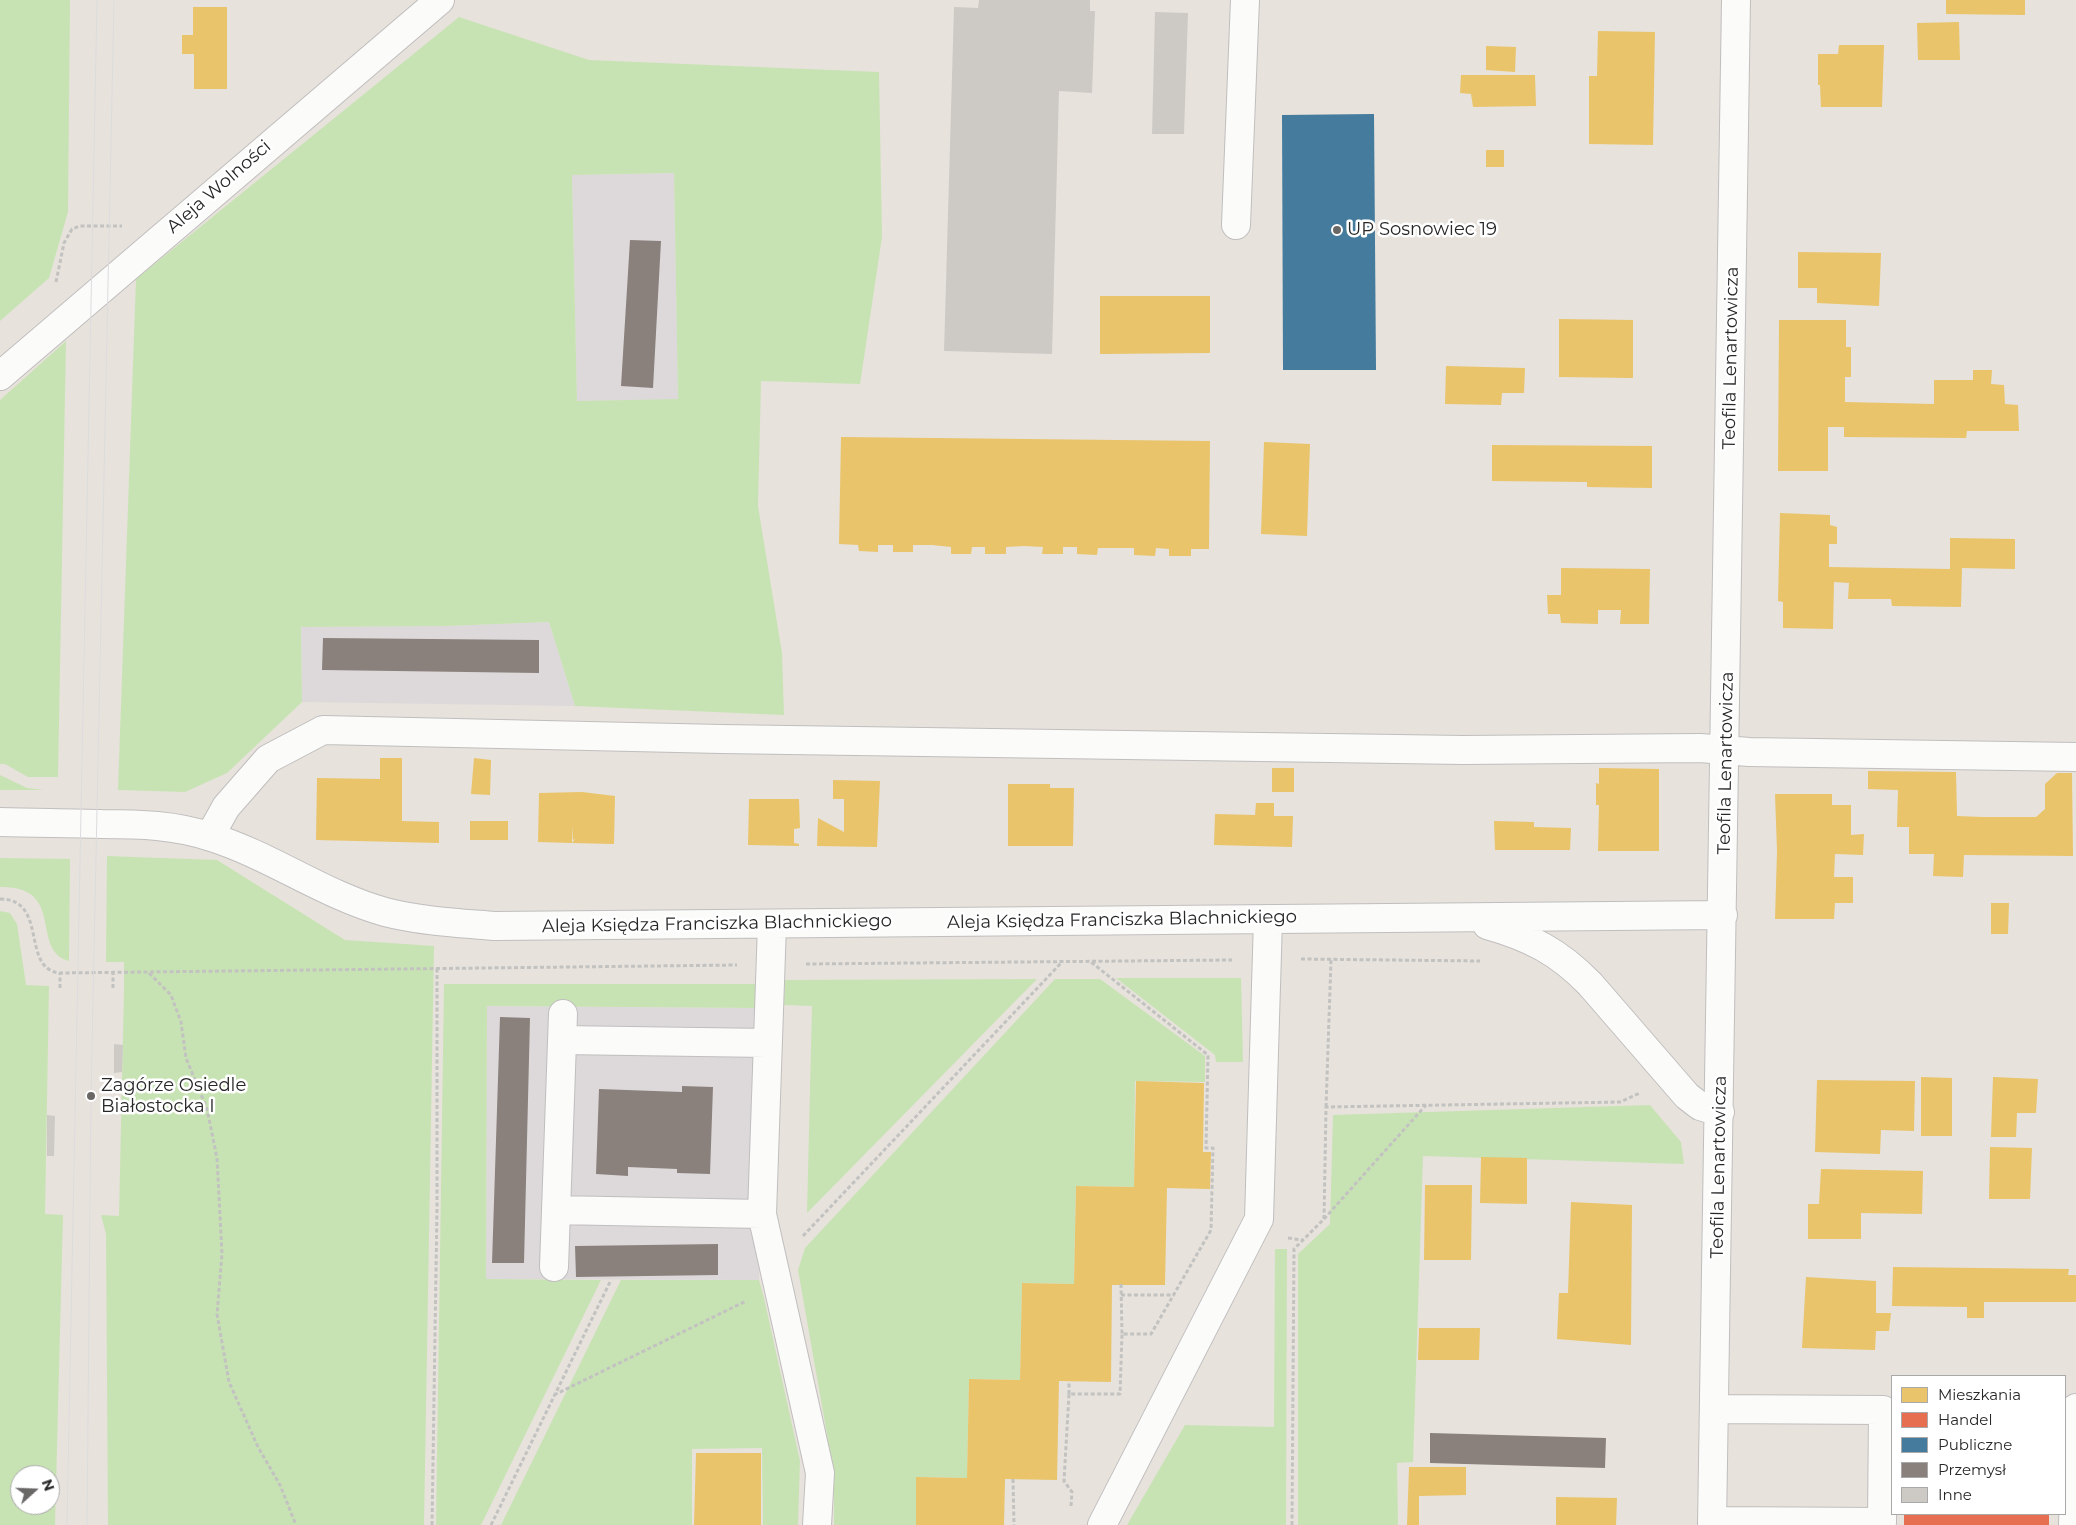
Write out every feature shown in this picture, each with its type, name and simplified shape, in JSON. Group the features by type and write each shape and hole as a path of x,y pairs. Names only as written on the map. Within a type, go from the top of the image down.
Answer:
{"street":[{"name":"Aleja Wolności","path":"0,376 440,0"},
{"path":"1236,224 1245,0"},
{"name":"Teofila Lenartowicza","path":"1712,1523 1726,749 1736,0"},
{"path":"210,836 226,807 268,758 323,730 721,739 1462,750 1726,749 1749,752 2076,757"},
{"name":"Aleja Księdza Franciszka Blachnickiego","path":"0,822 146,825 210,836 248,850 356,902 385,912 452,923 529,926 1723,915"},
{"name":"Aleja Księdza Franciszka Blachnickiego","path":"1453,917 1515,933 1558,955 1590,984 1687,1096 1700,1106 1720,1112"},
{"path":"1102,1525 1259,1219 1268,919"},
{"path":"772,924 762,1214 820,1473 817,1525"},
{"path":"554,1267 562,1027 767,1043"},
{"path":"556,1210 762,1214"},
{"path":"1712,1523 1882,1522 1888,1406 1714,1409"},
{"path":"2073,1525 2076,1408"}],"path":[{"path":"0,899 14,902 26,912 41,962 50,970 60,973 1232,960"},
{"path":"1298,959 1483,961"},
{"path":"1324,1219 1331,960"},
{"path":"771,1256 796,1245 1062,962"},
{"path":"1091,962 1208,1054 1205,1148 1213,1148 1211,1230 1151,1334 1122,1334"},
{"path":"432,1525 437,1208 437,968"},
{"path":"148,972 171,995 181,1022 186,1058 207,1109 214,1142 217,1158 222,1254 218,1314 229,1382 258,1447 280,1485 296,1525"},
{"path":"60,973 60,988"},
{"path":"113,973 113,988"},
{"path":"1326,1107 1620,1102 1646,1089"},
{"path":"1292,1525 1294,1249 1324,1219 1426,1105"},
{"path":"491,1525 610,1282"},
{"path":"1069,1394 1120,1394 1121,1284"},
{"path":"554,1395 778,1286"},
{"path":"1121,1295 1174,1294"},
{"path":"1069,1381 1064,1481 1072,1492 1071,1508"},
{"path":"1013,1479 1014,1525"}],"shaded area":[{"path":"674,173 678,400 577,401 572,175"},
{"path":"549,622 575,706 302,702 301,627 446,626"},
{"path":"487,1006 759,1008 759,1280 486,1279"}],"green space":[{"path":"0,0 70,0 68,212 49,278 0,321"},
{"path":"459,17 589,60 879,72 882,237 860,384 761,381 758,506 782,653 784,715 575,706 549,622 446,626 301,627 302,702 227,773 185,792 118,790 136,279","holes":["674,173 678,399 577,401 572,175"]},
{"path":"66,341 58,777 28,777 5,764 0,764 0,400"},
{"path":"0,775 27,788 44,790 0,790"},
{"path":"107,856 217,860 345,940 434,946 424,1525 108,1525 106,1234 101,1215 119,1216 124,962 106,962"},
{"path":"0,858 70,859 69,961 57,955 51,945 41,907 33,897 21,889 0,887"},
{"path":"0,911 10,913 17,924 26,985 49,986 45,1214 63,1215 57,1465 10,1465 10,1515 55,1515 55,1525 0,1525"},
{"path":"1116,978 1241,978 1243,1062 1216,1062 1215,1055"},
{"path":"1037,979 807,1213 812,1006 784,1005 785,980"},
{"path":"1055,979 1100,979 1205,1056 1205,1082 1135,1081 1134,1187 1076,1186 1074,1284 1022,1283 1020,1380 969,1379 967,1478 916,1477 916,1525 834,1525 834,1474 798,1270 805,1248"},
{"path":"444,984 760,984 759,1008 487,1006 486,1279 601,1280 481,1525 436,1525"},
{"path":"1650,1105 1681,1142 1684,1164 1423,1156 1413,1462 1397,1463 1398,1525 1298,1525 1298,1254 1330,1224 1333,1115"},
{"path":"1275,1249 1287,1249 1286,1525 1127,1525 1185,1425 1274,1427"},
{"path":"621,1280 759,1280 800,1461 798,1525 763,1525 762,1448 692,1449 692,1525 501,1525"}],"building: Mieszkania":[{"path":"1946,0 2025,0 2025,15 1946,14"},
{"path":"193,7 227,7 227,89 194,89 194,54 182,54 182,35 193,35"},
{"path":"1959,22 1960,60 1918,60 1917,23"},
{"path":"1598,31 1655,32 1653,145 1589,144 1589,76 1597,76"},
{"path":"1839,45 1884,45 1882,107 1821,107 1820,85 1818,85 1818,54 1838,54"},
{"path":"1486,46 1516,47 1515,72 1486,70"},
{"path":"1461,75 1535,75 1536,106 1473,107 1471,94 1460,93"},
{"path":"1486,150 1504,150 1504,167 1486,167"},
{"path":"1798,252 1881,253 1879,306 1817,303 1817,288 1798,288"},
{"path":"1100,296 1210,296 1210,353 1100,354"},
{"path":"1559,319 1633,320 1633,378 1559,377"},
{"path":"1779,320 1846,320 1846,347 1851,347 1851,377 1845,377 1845,402 1934,404 1934,380 1973,380 1973,370 1992,370 1991,384 2004,385 2005,404 2018,405 2019,431 1967,431 1966,438 1844,437 1844,427 1828,427 1828,471 1778,471"},
{"path":"1446,366 1525,368 1524,393 1502,393 1501,405 1445,404"},
{"path":"841,437 1210,441 1209,549 1191,549 1191,556 1169,556 1169,549 1156,548 1155,556 1134,555 1134,548 1098,548 1097,555 1077,554 1077,547 1063,547 1063,554 1042,554 1043,547 1024,546 1006,547 1006,554 985,554 985,547 972,547 971,554 951,554 951,547 932,545 913,545 913,552 893,552 893,545 878,545 878,552 859,551 858,545 839,544"},
{"path":"1264,442 1310,444 1307,536 1261,534"},
{"path":"1492,445 1652,446 1652,488 1587,487 1587,482 1492,481"},
{"path":"1780,513 1830,515 1830,525 1837,527 1837,544 1829,544 1829,567 1950,569 1950,538 2015,539 2015,569 1962,568 1961,607 1892,606 1891,599 1848,599 1849,583 1834,582 1833,629 1783,628 1783,602 1778,601"},
{"path":"1561,568 1650,569 1649,624 1620,624 1621,610 1598,610 1598,624 1561,623 1560,614 1548,614 1547,595 1561,595"},
{"path":"380,758 402,758 402,821 439,822 439,843 316,840 317,778 380,779"},
{"path":"474,758 491,760 490,795 471,794"},
{"path":"1272,768 1294,768 1294,792 1272,792"},
{"path":"1599,768 1659,769 1659,851 1598,851 1599,805 1596,805 1596,783 1599,784"},
{"path":"1868,771 1956,772 1957,816 1983,817 2036,817 2045,809 2045,784 2057,773 2072,773 2073,856 1964,855 1963,877 1933,876 1934,854 1909,854 1909,827 1897,827 1898,790 1868,789"},
{"path":"833,780 880,781 877,847 817,846 818,818 844,832 844,799 833,799"},
{"path":"1008,784 1050,784 1050,788 1074,788 1073,846 1008,846"},
{"path":"582,792 615,796 614,844 572,843 538,842 539,793"},
{"path":"1775,794 1832,794 1832,805 1851,805 1851,835 1864,834 1863,855 1835,854 1834,877 1853,877 1853,903 1835,903 1834,919 1775,919 1777,851"},
{"path":"749,799 799,799 800,828 794,829 794,843 799,844 799,846 748,845"},
{"path":"1256,803 1274,803 1274,816 1293,816 1292,847 1214,845 1215,814 1255,815"},
{"path":"470,821 508,821 508,840 470,840"},
{"path":"1494,821 1534,822 1534,827 1571,828 1570,850 1495,850"},
{"path":"1991,903 2009,903 2008,934 1991,934"},
{"path":"1921,1077 1952,1078 1952,1136 1921,1136"},
{"path":"1993,1077 2038,1079 2036,1113 2017,1113 2016,1137 1991,1137"},
{"path":"1817,1080 1915,1081 1914,1131 1881,1130 1880,1154 1815,1152"},
{"path":"1136,1081 1204,1083 1203,1152 1211,1152 1210,1189 1167,1188 1165,1285 1112,1285 1111,1382 1059,1381 1057,1480 1005,1479 1004,1525 916,1525 916,1477 967,1478 969,1379 1020,1380 1022,1283 1074,1284 1076,1186 1134,1187"},
{"path":"1990,1147 2032,1148 2030,1199 1989,1199"},
{"path":"1481,1157 1527,1158 1527,1204 1480,1203"},
{"path":"1821,1169 1923,1171 1922,1214 1861,1213 1861,1239 1808,1239 1808,1204 1819,1204"},
{"path":"1425,1185 1472,1185 1471,1260 1424,1260"},
{"path":"1571,1202 1632,1205 1631,1345 1557,1339 1559,1293 1568,1293"},
{"path":"1893,1267 2069,1269 2068,1275 2076,1275 2076,1302 1984,1302 1984,1318 1967,1318 1967,1307 1892,1306"},
{"path":"1806,1277 1876,1281 1876,1313 1891,1313 1889,1331 1876,1331 1875,1350 1802,1348"},
{"path":"1419,1328 1480,1328 1479,1360 1418,1360"},
{"path":"696,1453 761,1453 761,1525 694,1525"},
{"path":"1409,1467 1466,1467 1466,1495 1419,1496 1419,1525 1407,1525"},
{"path":"1556,1497 1617,1498 1616,1525 1556,1525"}],"building: Handel":[{"path":"1904,1515 2049,1515 2049,1525 1904,1525"}],"building: Publiczne":[{"path":"1374,114 1376,370 1283,370 1282,115"}],"building: Przemysł":[{"path":"630,240 661,241 653,388 621,386"},
{"path":"323,638 539,640 539,673 322,670"},
{"path":"500,1017 530,1018 524,1263 492,1263"},
{"path":"682,1086 713,1087 710,1174 677,1173 677,1169 628,1167 628,1176 596,1174 599,1089 682,1092"},
{"path":"718,1244 718,1275 576,1277 575,1246"},
{"path":"1430,1433 1606,1438 1605,1468 1430,1463"}],"building: Inne":[{"path":"979,0 1090,0 1090,11 1095,11 1092,93 1059,91 1052,354 944,351 954,7 978,8"},
{"path":"1155,12 1188,13 1184,134 1152,134"},
{"path":"114,1044 123,1045 122,1072 114,1073"},
{"path":"47,1115 55,1116 54,1156 47,1156"}],"tram line":[{"path":"67,1525 97,0"},
{"path":"87,1525 91,1096 114,0"}],"place":[{"name":"UP Sosnowiec 19","path":"1337,230"},
{"name":"Zagórze Osiedle Białostocka I","path":"91,1096"}]}
